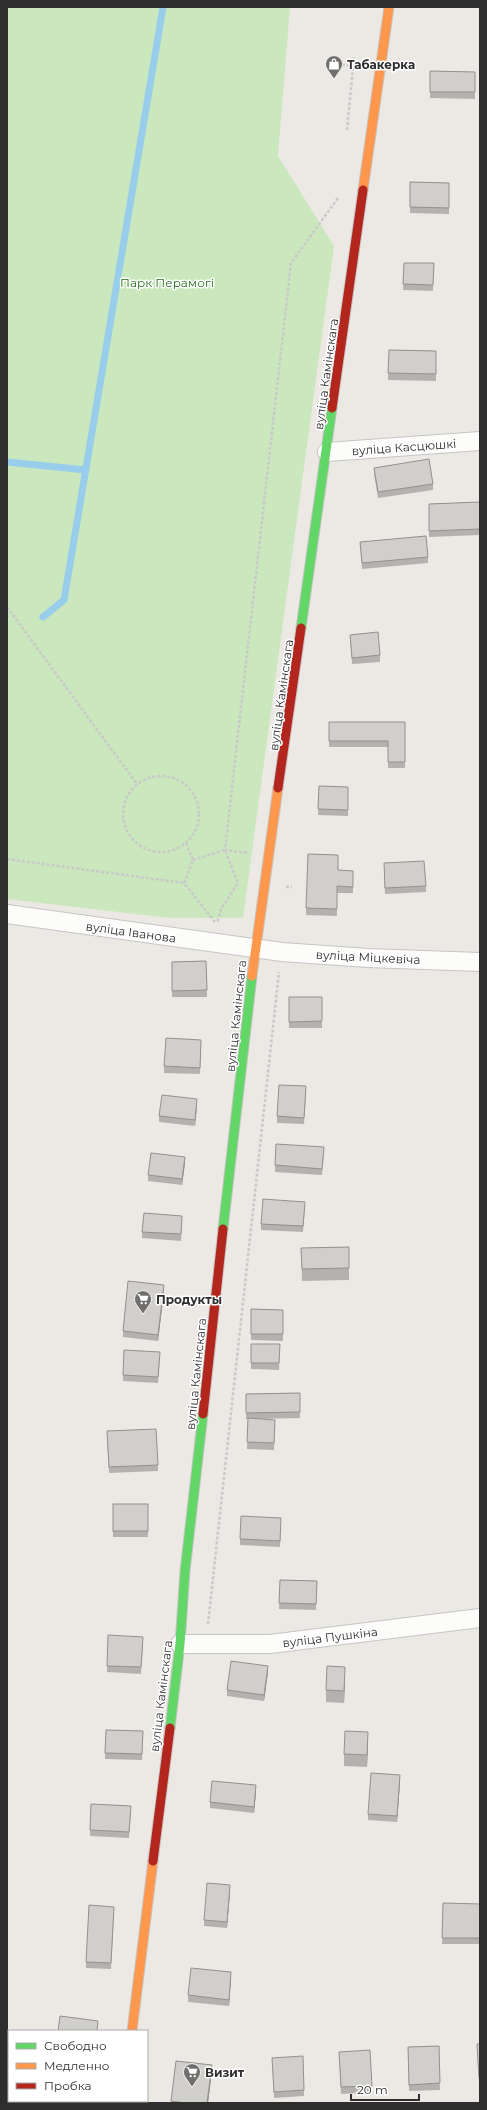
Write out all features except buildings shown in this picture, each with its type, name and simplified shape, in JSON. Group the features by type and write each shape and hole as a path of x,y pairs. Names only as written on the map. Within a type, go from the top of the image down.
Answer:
{"main road":[{"name":"вуліца Камінскага","path":"132,2030 180,1644 187,1556 255,948 327,452 389,7"}],"street":[{"name":"вуліца Касцюшкі","path":"327,452 480,441"},
{"name":"вуліца Іванова","path":"7,914 255,948"},
{"name":"вуліца Міцкевіча","path":"255,948 282,952 368,958 480,962"},
{"name":"вуліца Пушкіна","path":"180,1644 270,1644 480,1618"}],"path":[{"path":"347,137 347,122 354,57"},
{"path":"7,859 184,882 216,924 221,909 238,883 226,850 291,263 340,194"},
{"path":"7,607 137,784"},
{"path":"165,775 178,779 188,786 196,798 199,824 192,837 186,843 179,848 162,853 148,852 134,842 125,830 122,813 125,798 137,784 149,777 165,775"},
{"path":"184,882 193,860 186,843"},
{"path":"193,860 226,850 252,853"},
{"path":"206,1644 282,952"}],"green space":[{"name":"Парк Перамогі","path":"7,7 290,7 278,156 334,246 243,918 170,918 7,899"}],"waterway":[{"path":"43,617 64,600 163,7"},
{"path":"7,462 86,470"}],"traffic: fast":[{"path":"301,628 332,408"},
{"path":"223,1229 252,976"},
{"path":"170,1728 180,1644 185,1571 203,1414"}],"traffic: slow":[{"path":"363,190 389,7"},
{"path":"252,976 278,788"},
{"path":"132,2030 153,1861"}],"traffic: jam":[{"path":"332,408 363,190"},
{"path":"278,788 301,628"},
{"path":"203,1414 223,1229"},
{"path":"153,1861 170,1728"}],"place":[{"name":"Табакерка","path":"334,79"},
{"name":"Продукты","path":"143,1314"},
{"name":"Визит","path":"192,2087"}]}
